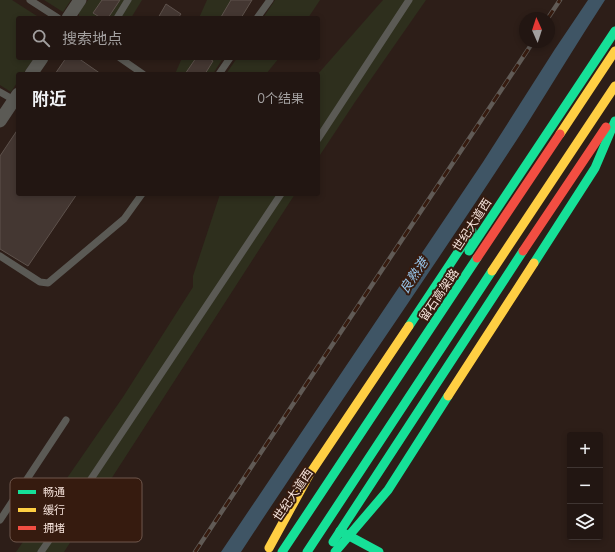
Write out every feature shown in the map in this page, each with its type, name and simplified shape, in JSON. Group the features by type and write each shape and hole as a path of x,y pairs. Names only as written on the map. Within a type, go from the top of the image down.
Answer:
{"main road":[{"name":"世纪大道西","path":"382,382 615,30"},
{"name":"留石高架路","path":"282,552 615,51"},
{"path":"582,80 615,96"},
{"path":"307,552 615,86"},
{"path":"327,552 491,299 615,113"},
{"path":"335,552 388,490 595,168 615,121"},
{"path":"268,552 309,475 472,231 527,163"},
{"name":"世纪大道西","path":"268,552 313,486"},
{"path":"340,531 379,552"}],"street":[{"path":"69,16 80,0"},
{"path":"32,72 41,60"},
{"path":"0,121 16,97"}],"lane":[{"path":"30,0 55,16"},
{"path":"117,16 128,0"},
{"path":"258,16 270,0"},
{"path":"320,136 409,0"},
{"path":"123,60 140,72"},
{"path":"220,72 229,60"},
{"path":"0,92 16,97"},
{"path":"0,256 40,282 48,283 124,219 141,196"},
{"path":"92,478 280,196"},
{"path":"28,478 66,420"},
{"path":"0,520 10,505"},
{"path":"40,552 47,542"}],"green space":[{"path":"0,0 12,0 37,16 16,16 16,60 33,60 24,72 16,72 16,84 11,92 0,85"},
{"path":"44,0 71,0 63,12"},
{"path":"88,0 142,0 132,16 79,16 79,12"},
{"path":"207,0 252,0 242,16 200,16"},
{"path":"275,0 320,0 309,16 264,16"},
{"path":"383,0 426,0 320,155 320,72"},
{"path":"181,60 222,60 214,72 176,72"},
{"path":"236,60 277,60 268,72 227,72"},
{"path":"219,196 294,196 112,478 67,478 123,397 193,287 193,276"},
{"path":"23,542 70,542 64,552 16,552"}],"water":[{"name":"良熟港","path":"588,0 605,0 527,124 456,231 241,552 221,552 483,162"}],"building":[{"path":"102,0 120,0 109,16 98,16 93,13"},
{"path":"231,0 252,0 242,16 222,16"},
{"path":"166,4 181,14 180,16 159,16"},
{"path":"65,60 81,60 98,72 56,72"},
{"path":"195,60 213,61 206,72 186,72"},
{"path":"16,132 16,196 76,196 28,266 0,249 0,156"}],"railway":[{"path":"552,12 560,0"},
{"path":"195,552 529,48"}],"traffic: fast":[{"path":"469,251 615,31"},
{"path":"534,263 595,168 615,121"},
{"path":"409,326 472,231"},
{"path":"333,542 523,251"},
{"path":"282,552 477,258"},
{"path":"307,552 492,271"},
{"path":"335,552 388,490 448,396"},
{"path":"340,531 379,552"}],"traffic: slow":[{"path":"560,134 615,51"},
{"path":"492,271 615,86"},
{"path":"448,396 534,263"},
{"path":"269,548 309,475 409,326"}],"traffic: jam":[{"path":"523,251 606,127"},
{"path":"477,258 560,134"}]}
